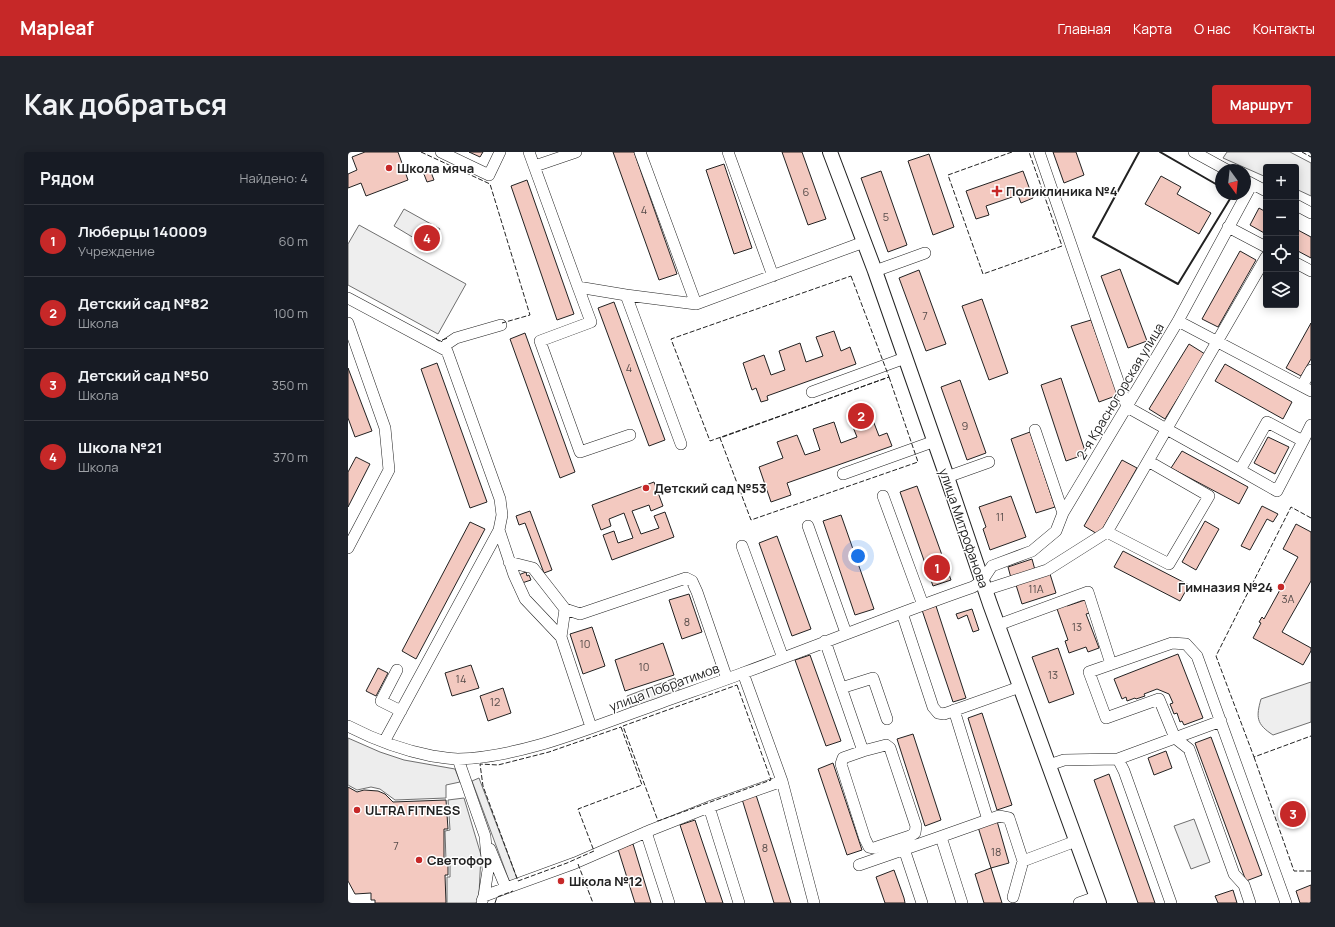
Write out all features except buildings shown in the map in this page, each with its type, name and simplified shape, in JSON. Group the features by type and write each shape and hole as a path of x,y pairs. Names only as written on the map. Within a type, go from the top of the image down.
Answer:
{"main road":[{"name":"улица Митрофанова","path":"830,152 875,271 935,441 983,586 1098,900"}],"street":[{"path":"441,152 489,175 500,152"},
{"path":"529,152 591,322 540,341 580,452 630,435"},
{"path":"535,166 576,152"},
{"path":"640,152 696,304"},
{"path":"728,152 773,276"},
{"path":"1039,152 1127,407 1277,491 1311,424"},
{"path":"1194,152 1216,164"},
{"path":"1251,183 1263,189"},
{"name":"2-я Красногорская улица","path":"983,586 992,566 1032,551 1056,531 1063,514 1178,321 1228,227 1241,200"},
{"path":"1299,207 1311,213"},
{"path":"1228,227 1263,245"},
{"path":"578,287 696,304 864,242"},
{"path":"875,271 925,253"},
{"path":"1148,461 1209,496 1169,564 1107,532 1148,461 1167,429 1263,262"},
{"path":"1299,265 1311,271"},
{"path":"626,295 681,444"},
{"path":"348,298 447,350 500,499 502,514 499,530 384,742"},
{"path":"1178,321 1307,388 1311,370"},
{"path":"348,323 385,428 389,470 348,548"},
{"path":"445,349 447,344 456,338 501,325"},
{"path":"812,392 905,358"},
{"path":"1240,470 1267,422 1303,441"},
{"path":"1035,430 1063,514"},
{"path":"843,474 935,441"},
{"path":"947,477 989,462"},
{"path":"883,496 923,605"},
{"path":"808,526 846,633"},
{"path":"499,530 509,562 525,599 561,637 591,727"},
{"name":"улица Побратимов","path":"348,726 384,742 421,754 458,759 522,750 727,679 846,633 973,587 983,586 1047,570 1107,532"},
{"path":"742,546 784,658"},
{"path":"509,562 533,568 565,609 580,614 686,578 692,581 727,679"},
{"path":"998,625 1088,592 1111,664"},
{"path":"561,637 565,609"},
{"path":"902,613 933,707 938,713 944,714 1020,687"},
{"path":"825,641 863,751"},
{"path":"1250,903 1244,885 1234,874 1189,750 1175,738 1159,699 1106,718 1089,672 1172,643 1186,644 1197,656 1286,903"},
{"path":"397,670 381,701 401,711"},
{"path":"743,673 782,781 814,903"},
{"path":"841,688 873,678 886,719"},
{"path":"954,710 988,820"},
{"path":"1049,766 1064,760 1118,759 1221,721"},
{"path":"886,745 890,748 916,826 915,833 910,836 874,848 869,847 865,839 841,764 843,758 863,751 886,745"},
{"path":"458,759 485,836 506,888"},
{"path":"1118,759 1171,903"},
{"path":"483,900 506,888 575,863 646,832 709,807 782,781"},
{"path":"709,807 739,903"},
{"path":"859,864 941,837 998,816 1009,818 1023,861 1013,896"},
{"path":"646,832 669,903"},
{"path":"483,900 488,870 485,836"},
{"path":"941,837 962,903"},
{"path":"1023,861 1076,841"},
{"path":"904,849 922,903"},
{"path":"1079,903 1098,900"}],"shaded area":[{"path":"1227,152 1290,152 1311,163 1311,196 1299,190 1299,164 1263,164 1263,176 1251,170 1251,164 1237,164 1223,158"},
{"path":"404,209 440,229 429,247 394,226"},
{"path":"359,225 466,284 438,334 348,285 348,244"},
{"path":"675,678 680,692 632,710 627,696"},
{"path":"1311,682 1311,722 1273,735 1260,724 1258,711 1261,699"},
{"path":"348,738 380,752 404,760 455,769 460,782 446,785 446,798 395,800 380,789 371,787 357,790 348,785"},
{"path":"479,778 518,881 510,883 472,781"},
{"path":"464,798 481,855 479,894 476,903 447,903 447,877 450,877 450,861 446,861 445,831 450,830 448,800"},
{"path":"1194,819 1210,862 1191,869 1174,826"}],"fence":[{"path":"421,152 490,184 530,315 502,323"},
{"path":"1012,152 948,175 983,274 1062,246 1029,152"},
{"path":"1302,152 1311,157"},
{"path":"851,276 889,377 710,441 671,339 851,276"},
{"path":"436,339 439,341 448,338"},
{"path":"889,377 918,462 751,520 720,438 889,377"},
{"path":"1311,518 1291,507 1216,656 1254,757 1311,736"},
{"path":"737,685 771,780 658,821 623,726 737,685"},
{"path":"621,727 642,785 578,809 594,851 567,863 518,881 483,786 480,764 498,765 549,752 621,727"},
{"path":"1254,757 1294,871 1311,871"},
{"path":"578,864 593,903"},
{"path":"495,903 497,897 513,891"}],"wall":[{"path":"1139,152 1093,237 1178,284 1229,200"},
{"path":"1160,152 1215,184"}],"place":[{"name":"Школа мяча","path":"389,168"},
{"name":"Поликлиника №4","path":"997,191"},
{"name":"Школа №21","path":"427,238"},
{"name":"Детский сад №82","path":"861,416"},
{"name":"Детский сад №53","path":"646,488"},
{"name":"Люберцы 140009","path":"937,568"},
{"name":"Гимназия №24","path":"1281,587"},
{"name":"ULTRA FITNESS","path":"357,810"},
{"name":"Детский сад №50","path":"1293,814"},
{"name":"Светофор","path":"419,860"},
{"name":"Школа №12","path":"561,881"}]}
